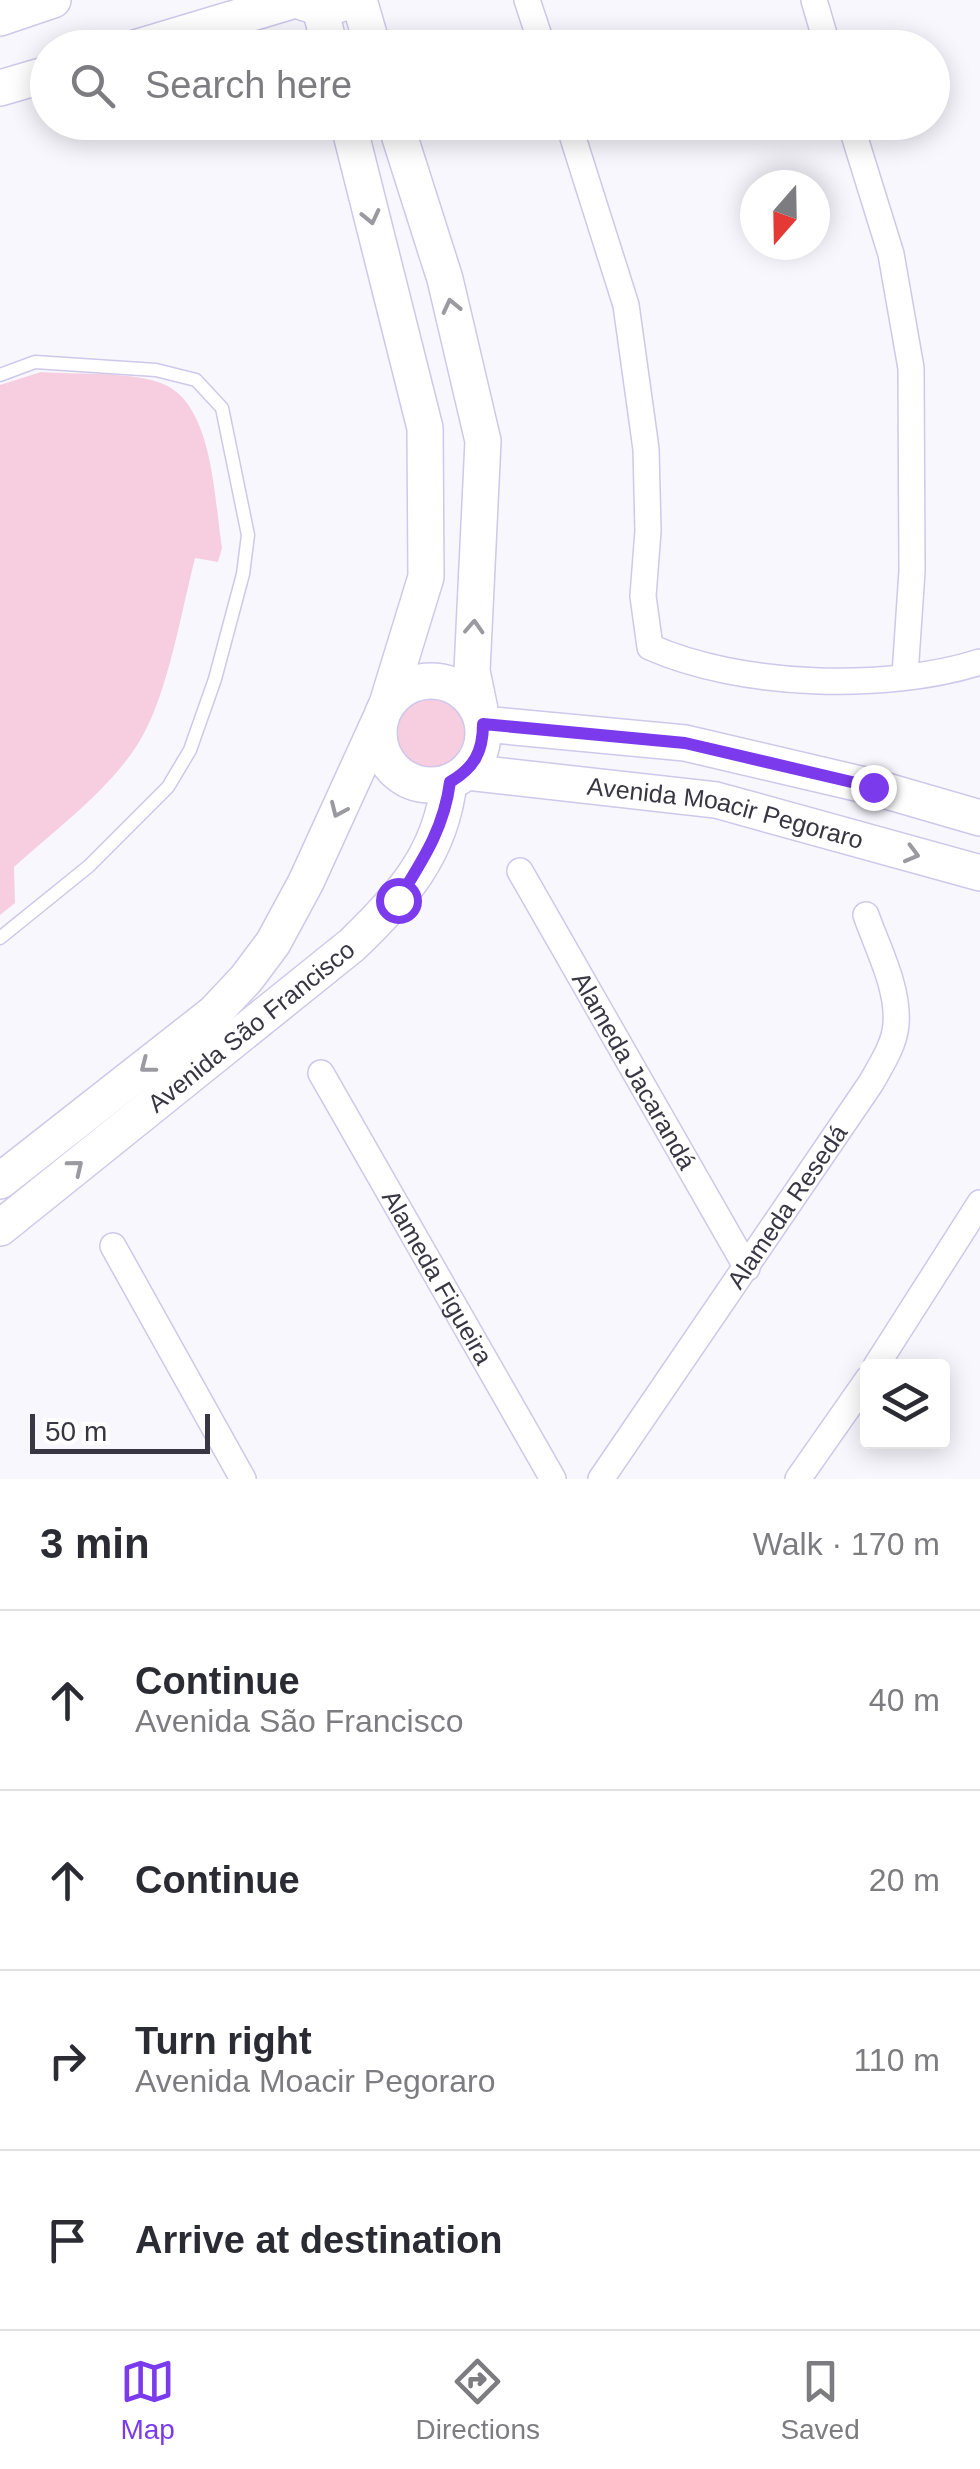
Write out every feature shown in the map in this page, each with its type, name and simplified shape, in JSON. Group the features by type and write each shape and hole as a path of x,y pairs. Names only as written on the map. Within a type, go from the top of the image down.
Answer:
{"main road":[{"path":"0,18 53,0"},
{"path":"359,0 367,30"},
{"path":"206,30 315,2 324,30"},
{"path":"0,88 30,79"},
{"name":"Avenida São Francisco","path":"0,1181 214,1014 246,979 272,943 306,882 383,713 426,577 424,428 352,140"},
{"path":"401,140 445,280 483,441 472,672 483,724 483,741 478,758 458,777 428,786 406,780 389,765 380,744 383,713 400,690 418,682 438,681 456,687 471,699 483,724"},
{"path":"483,724 685,743 873,787 980,818"},
{"path":"716,800 721,750"},
{"name":"Avenida São Francisco","path":"0,1228 352,945 398,900 438,835 458,777"},
{"name":"Avenida Moacir Pegoraro","path":"458,777 716,800 980,872"}],"street":[{"path":"527,0 537,30"},
{"path":"814,0 823,30"},
{"path":"574,140 626,305 646,449 648,531 643,596 650,647 683,662 820,684 952,671 980,662"},
{"path":"856,140 891,254 912,368 912,571 905,676"},
{"name":"Alameda Jacarandá","path":"520,871 747,1268"},
{"name":"Alameda Resedá","path":"601,1479 872,1083 896,1023 889,980 866,915"},
{"name":"Alameda Figueira","path":"321,1073 553,1479"},
{"path":"880,1359 980,1203"},
{"path":"113,1246 242,1479"},
{"path":"798,1479 860,1390"}],"lane":[{"path":"0,376 35,362 156,370 196,380 222,408 248,535 243,574 216,679 190,750 168,787 89,866 0,938"}],"shaded area":[{"path":"41,372 130,376 158,382 177,392 201,429 208,453 222,548 218,562 195,558 167,673 143,735 101,789 14,867 15,903 0,915 0,385"},
{"path":"434,691 460,706 471,725 469,743 458,760 441,771 422,773 403,764 388,740 403,697"}],"route":[{"path":"398,900 438,835 450,782 478,758 483,724 685,743 873,787"}]}
